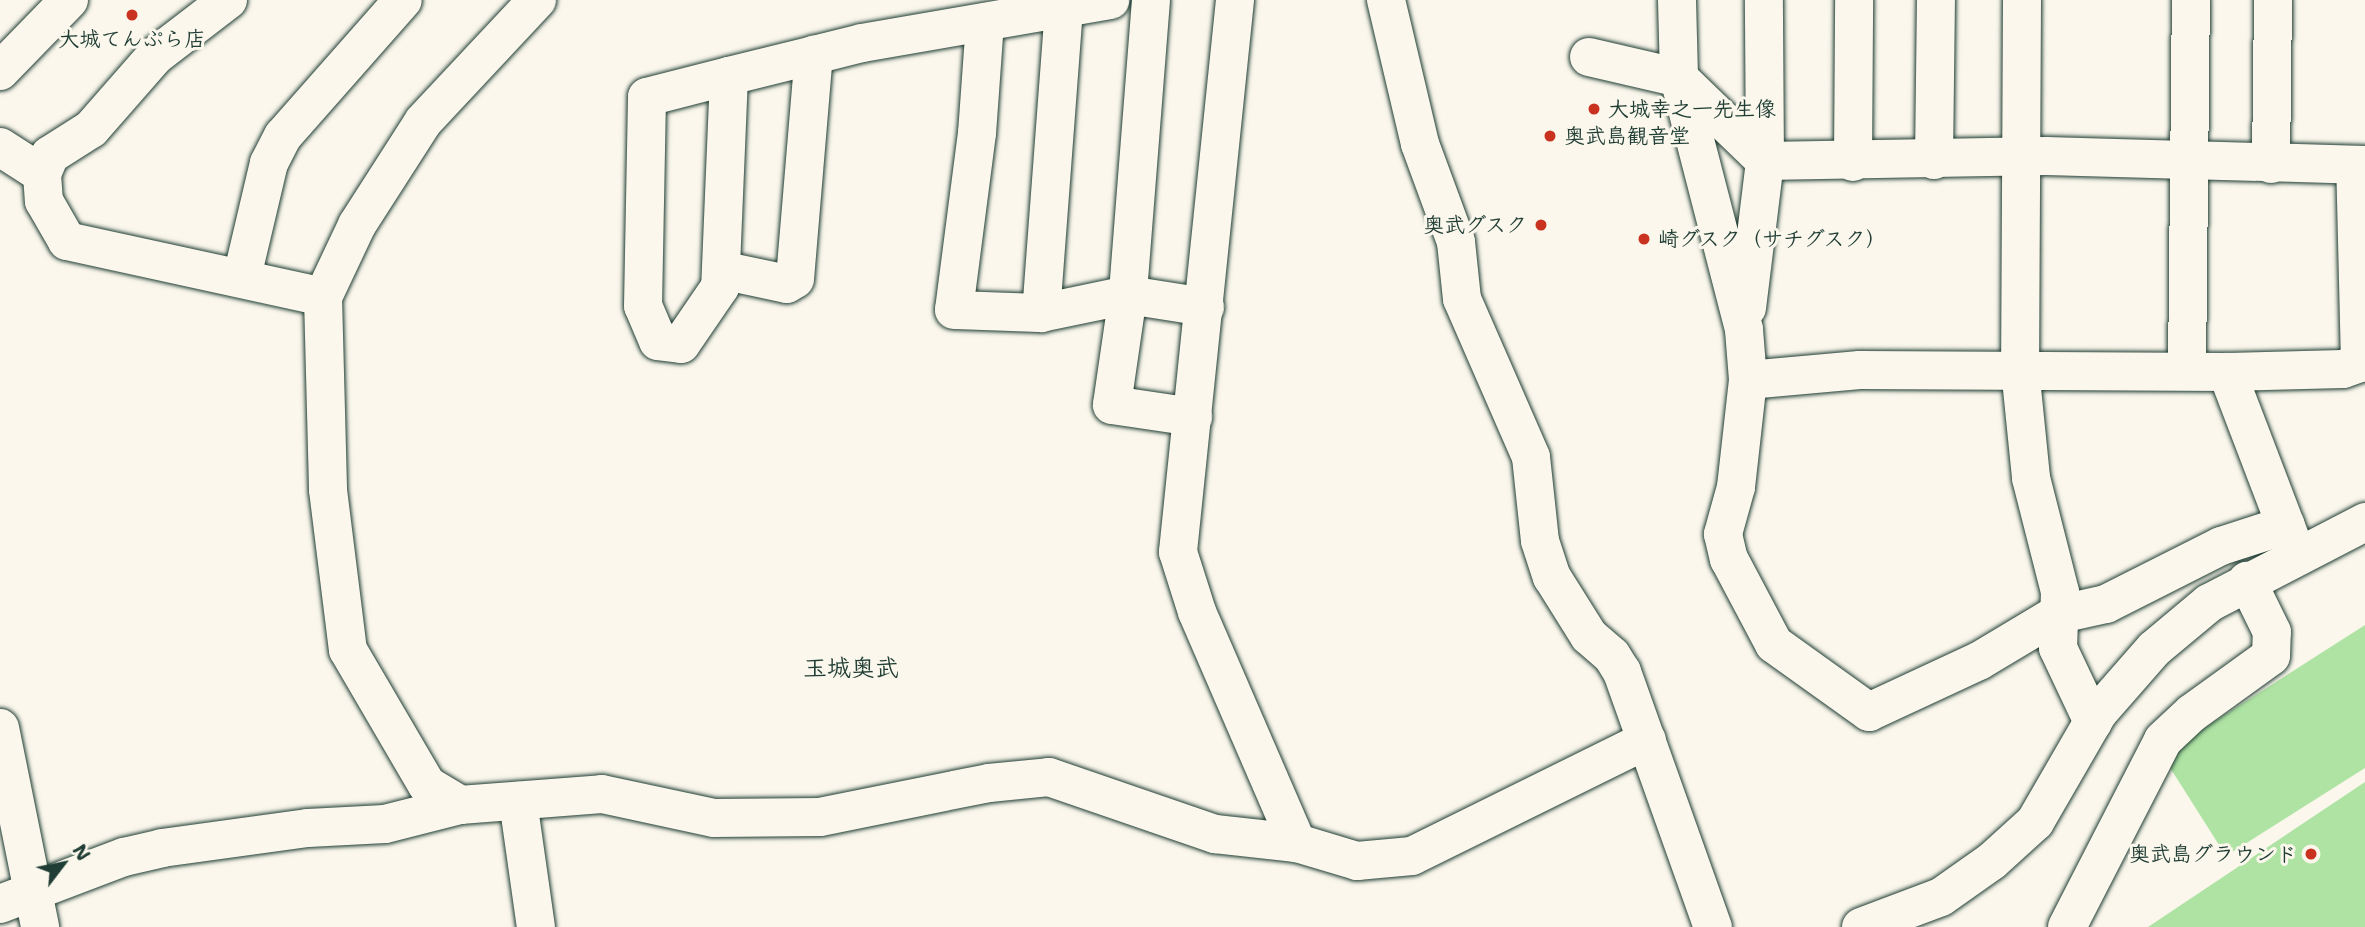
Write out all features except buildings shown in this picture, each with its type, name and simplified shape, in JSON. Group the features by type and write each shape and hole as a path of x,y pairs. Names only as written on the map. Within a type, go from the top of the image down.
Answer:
{"street":[{"path":"0,71 69,0"},
{"path":"228,0 155,56 91,129 50,155 42,174 44,201 67,241 242,277 323,297"},
{"path":"242,277 269,163 284,135 403,0"},
{"path":"460,805 427,785 348,650 328,490 323,297 357,225 423,122 537,0"},
{"path":"729,76 720,287 694,330 681,344 658,341 643,306 647,97 729,76 814,55 927,16 998,14 1064,8 1110,0"},
{"path":"1151,0 1128,295 1112,405 1193,417"},
{"path":"1235,0 1178,552 1197,612 1297,843"},
{"path":"1386,0 1420,144 1456,242 1462,299 1531,457 1540,541 1552,578 1589,636 1612,656 1622,672 1713,927"},
{"path":"1677,0 1679,78 1744,330 1748,380 1736,487 1723,534 1729,559 1774,644 1869,712 1979,661 2056,615 2106,604 2221,546 2291,540 2365,522"},
{"path":"1744,330 1765,161 1764,0"},
{"path":"1853,162 1854,0"},
{"path":"1934,160 1936,0"},
{"path":"2022,0 2020,369 2031,478 2060,592 2056,615 2058,648 2093,722"},
{"path":"2187,371 2192,163 2191,0"},
{"path":"2271,164 2273,0"},
{"path":"1041,313 1064,8"},
{"path":"998,14 977,133 954,310 1041,313 1128,295 1205,307"},
{"path":"720,270 787,284 795,279 814,55"},
{"path":"1589,57 1679,78 1765,161 1853,162 2022,157 2360,165 2360,363 2343,369 2227,372 1860,370 1748,380"},
{"path":"0,147 42,174"},
{"path":"2227,372 2291,540"},
{"path":"1861,927 1941,897 1992,861 2035,822 2093,722 2154,649 2209,603 2247,581 2291,540"},
{"path":"2067,927 2163,740 2192,713 2271,656 2273,632 2247,581"},
{"path":"0,728 24,908 124,857 162,848 308,828 385,824 460,805 602,794 714,818 820,817 989,783 1049,777 1215,834 1297,843 1357,862 1412,856 1647,740"},
{"path":"518,801 536,927"}],"green space":[{"path":"2365,625 2365,768 2226,856 2162,755"},
{"name":"奥武島グラウンド","path":"2365,782 2365,927 2148,927"}],"place":[{"name":"大城てんぷら店","path":"132,15"},
{"name":"大城幸之一先生像","path":"1594,109"},
{"name":"奥武島観音堂","path":"1550,136"},
{"name":"奥武グスク","path":"1541,225"},
{"name":"崎グスク（サチグスク）","path":"1644,239"},
{"name":"奥武島グラウンド","path":"2311,854"}],"district":[{"name":"玉城奥武","path":"851,669"}]}
